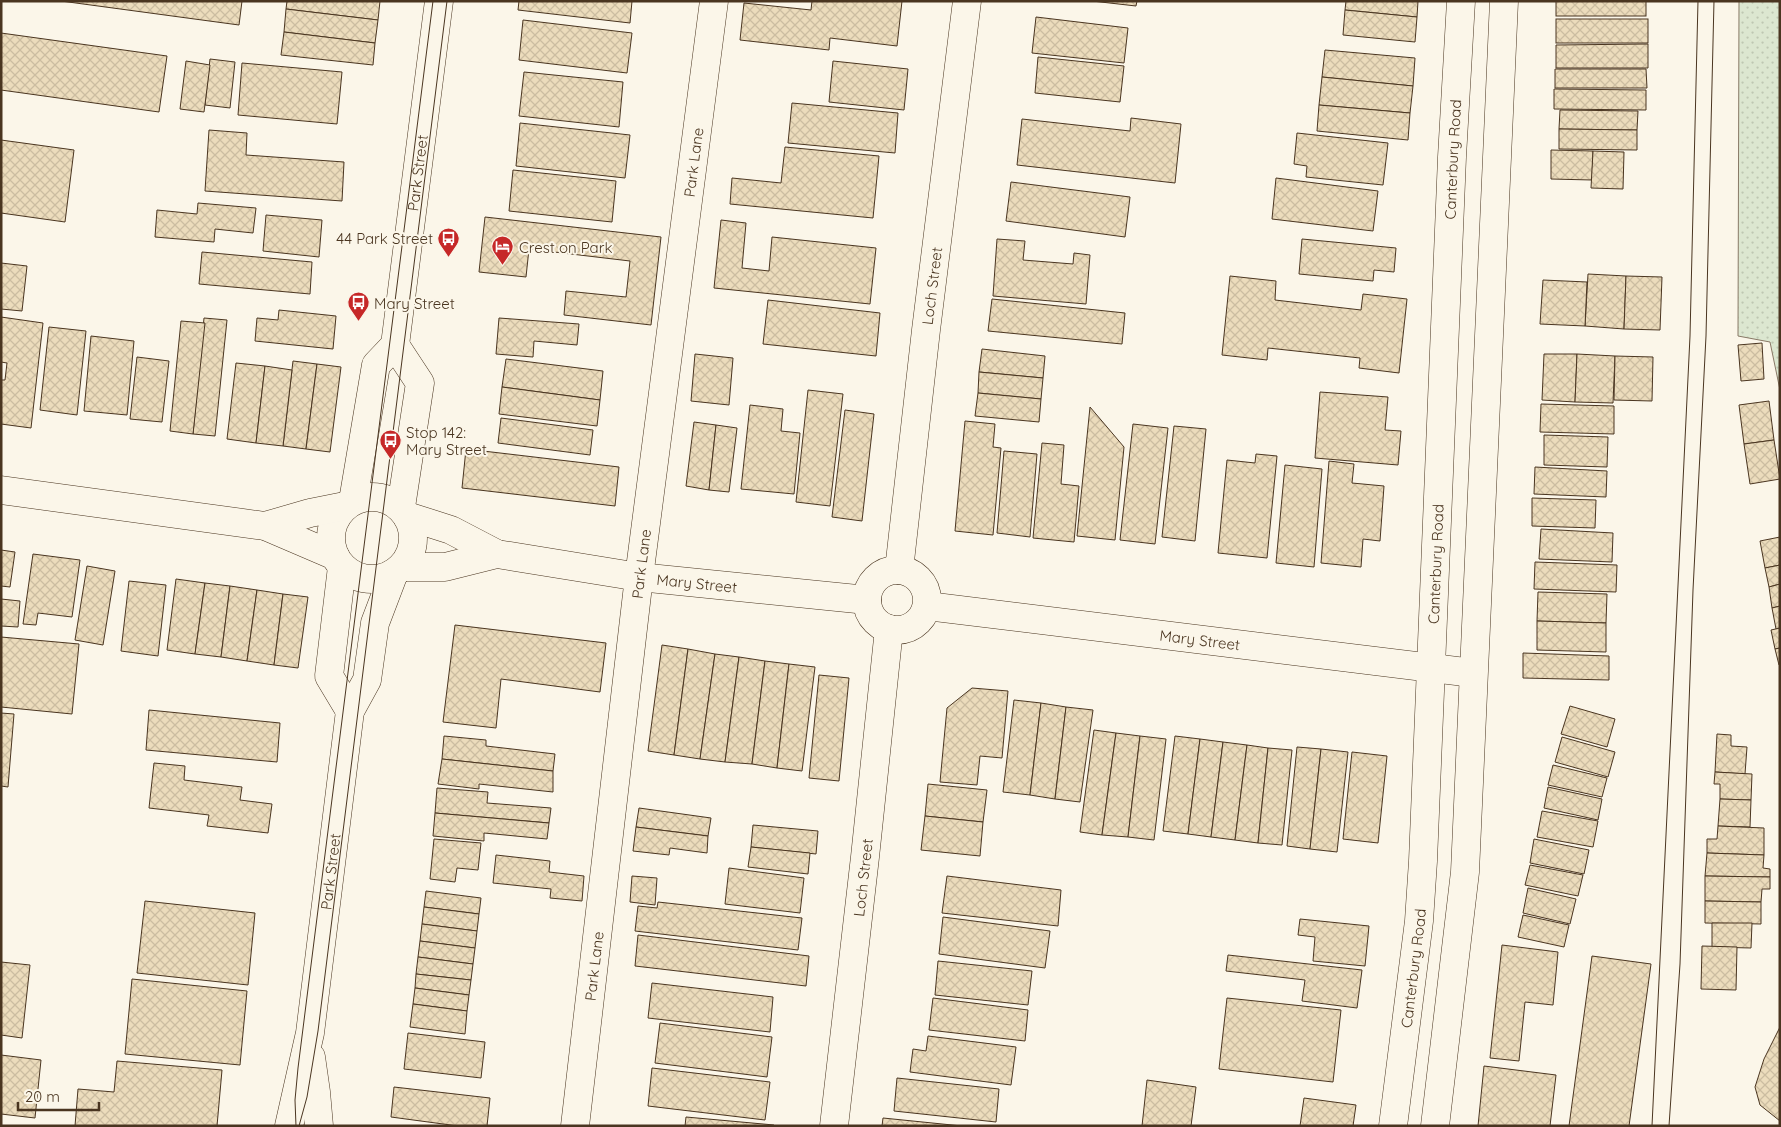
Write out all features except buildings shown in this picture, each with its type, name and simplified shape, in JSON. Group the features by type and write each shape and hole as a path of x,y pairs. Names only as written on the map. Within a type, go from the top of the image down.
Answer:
{"street":[{"name":"Park Street","path":"395,345 439,1"},
{"name":"Park Lane","path":"575,1126 639,577 714,1"},
{"name":"Loch Street","path":"899,570 927,320 967,1"},
{"name":"Canterbury Road","path":"1393,1126 1419,912 1423,861 1452,157 1461,1"},
{"path":"1435,1126 1464,872 1504,1"},
{"path":"350,711 329,676 339,562 331,543 332,529 336,516 349,504 376,365 395,345 420,383 404,511"},
{"path":"1,490 265,526 339,562 351,573 364,579 384,578 398,570 410,555 414,542 413,528 404,511 393,502 370,496 349,504 265,526"},
{"name":"Mary Street","path":"404,511 451,530 497,554 639,577 867,600"},
{"name":"Mary Street","path":"398,570 445,567 497,554"},
{"name":"Park Street","path":"289,1126 310,1033 350,711 367,680 374,623 398,570"},
{"path":"899,570 913,575 923,585 926,592 927,606 923,616 917,623 899,630 889,629 880,625 873,618 867,600 873,582 880,576 899,570"},
{"name":"Mary Street","path":"927,606 1473,673"},
{"name":"Loch Street","path":"834,1126 889,629"},
{"name":"Park Street","path":"310,1033 310,1056 319,1126"}],"green space":[{"path":"1739,1 1780,1 1780,390 1770,342 1738,336"}],"tram line":[{"path":"296,1126 295,1100 298,1068 433,1"},
{"path":"299,1126 307,1097 318,1031 447,1"},
{"path":"1652,1126 1690,336 1698,1"},
{"path":"1669,1126 1680,964 1693,590 1706,336 1714,1"}],"place":[{"name":"44 Park Street","path":"449,257"},
{"name":"Crest on Park","path":"503,266"},
{"name":"Mary Street","path":"358,322"},
{"name":"Stop 142: Mary Street","path":"390,460"}]}
